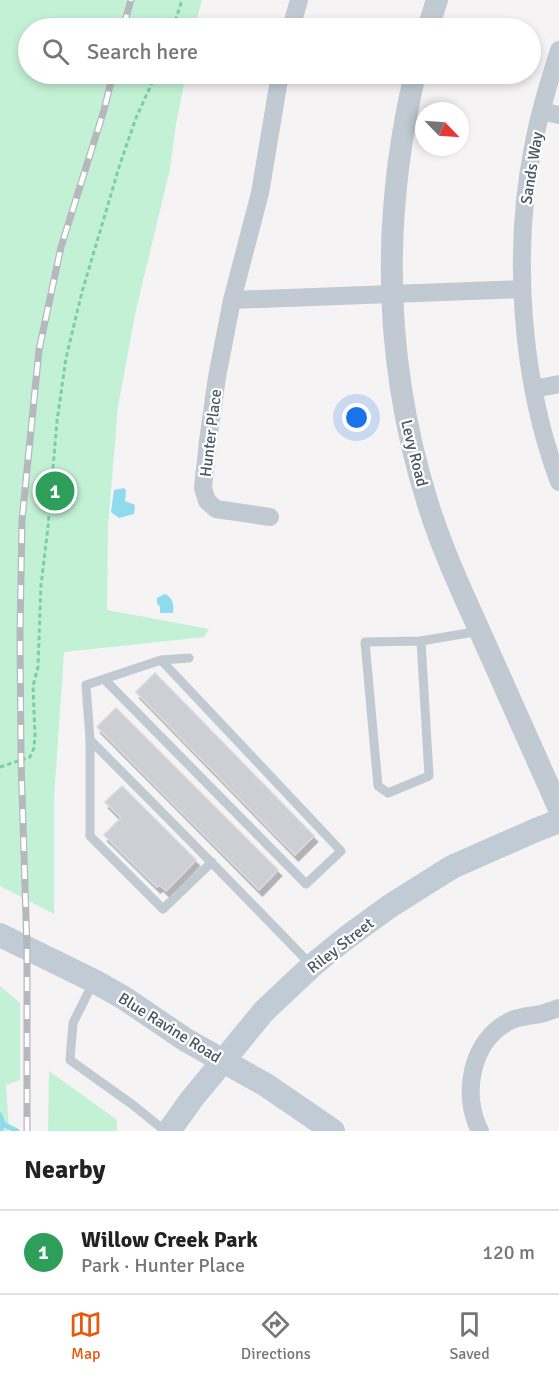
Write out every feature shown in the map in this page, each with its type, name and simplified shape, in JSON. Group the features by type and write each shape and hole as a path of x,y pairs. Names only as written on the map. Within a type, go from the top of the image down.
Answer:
{"main road":[{"name":"Riley Street","path":"167,1131 264,1011 346,938 390,906 452,867 559,821"},
{"name":"Blue Ravine Road","path":"3,937 124,998 186,1040 266,1085 333,1131"}],"street":[{"path":"294,18 299,0"},
{"path":"431,18 437,0"},
{"name":"Sands Way","path":"559,50 532,149 522,240 525,331 534,388 559,482"},
{"name":"Hunter Place","path":"270,517 216,509 207,501 203,488 217,378 232,300 260,193 278,84"},
{"name":"Levy Road","path":"413,84 397,166 392,221 392,294 402,398 413,452 428,505 447,556 559,809"},
{"path":"541,111 559,115"},
{"path":"232,300 522,289"},
{"path":"534,388 559,384"},
{"path":"480,1131 475,1122 471,1104 471,1078 481,1048 498,1028 528,1015 541,1014 559,1008"}],"lane":[{"path":"421,641 429,776 388,793 378,786 365,642 421,641 480,631"},
{"path":"189,658 161,660 86,685 90,740 90,836 163,909 212,862"},
{"path":"104,679 306,884 341,850 161,660"},
{"path":"90,740 312,966"},
{"path":"94,981 73,1023 70,1060 167,1131"}],"path":[{"path":"176,18 182,0"},
{"path":"0,767 30,757 34,748 33,686 38,667 41,585 57,421 66,358 82,292 120,165 136,118 151,84"}],"green space":[{"path":"0,0 202,0 197,18 18,18 18,84 184,84 170,169 136,310 118,406 108,526 107,610 209,629 204,637 64,652 54,799 54,914 0,886"},
{"path":"0,986 20,1003 20,1080 6,1085 9,1131 0,1131"},
{"path":"49,1071 117,1120 117,1131 48,1131"}],"water":[{"path":"124,488 125,501 135,505 134,514 119,518 111,512 114,490"},
{"path":"165,594 172,602 173,613 160,613 157,598"}],"building":[{"path":"155,673 314,836 295,855 136,692"},
{"path":"116,708 278,870 259,890 97,727"},
{"path":"122,786 196,860 166,891 160,885 157,887 104,835 121,818 105,802"}],"waterway":[{"path":"0,1115 3,1124 0,1131"},
{"path":"3,1124 17,1131"}],"railway":[{"path":"126,18 131,0"},
{"path":"27,1131 27,949 21,760 22,520 39,350 61,247 110,84"}],"place":[{"name":"Willow Creek Park","path":"55,491"}]}
